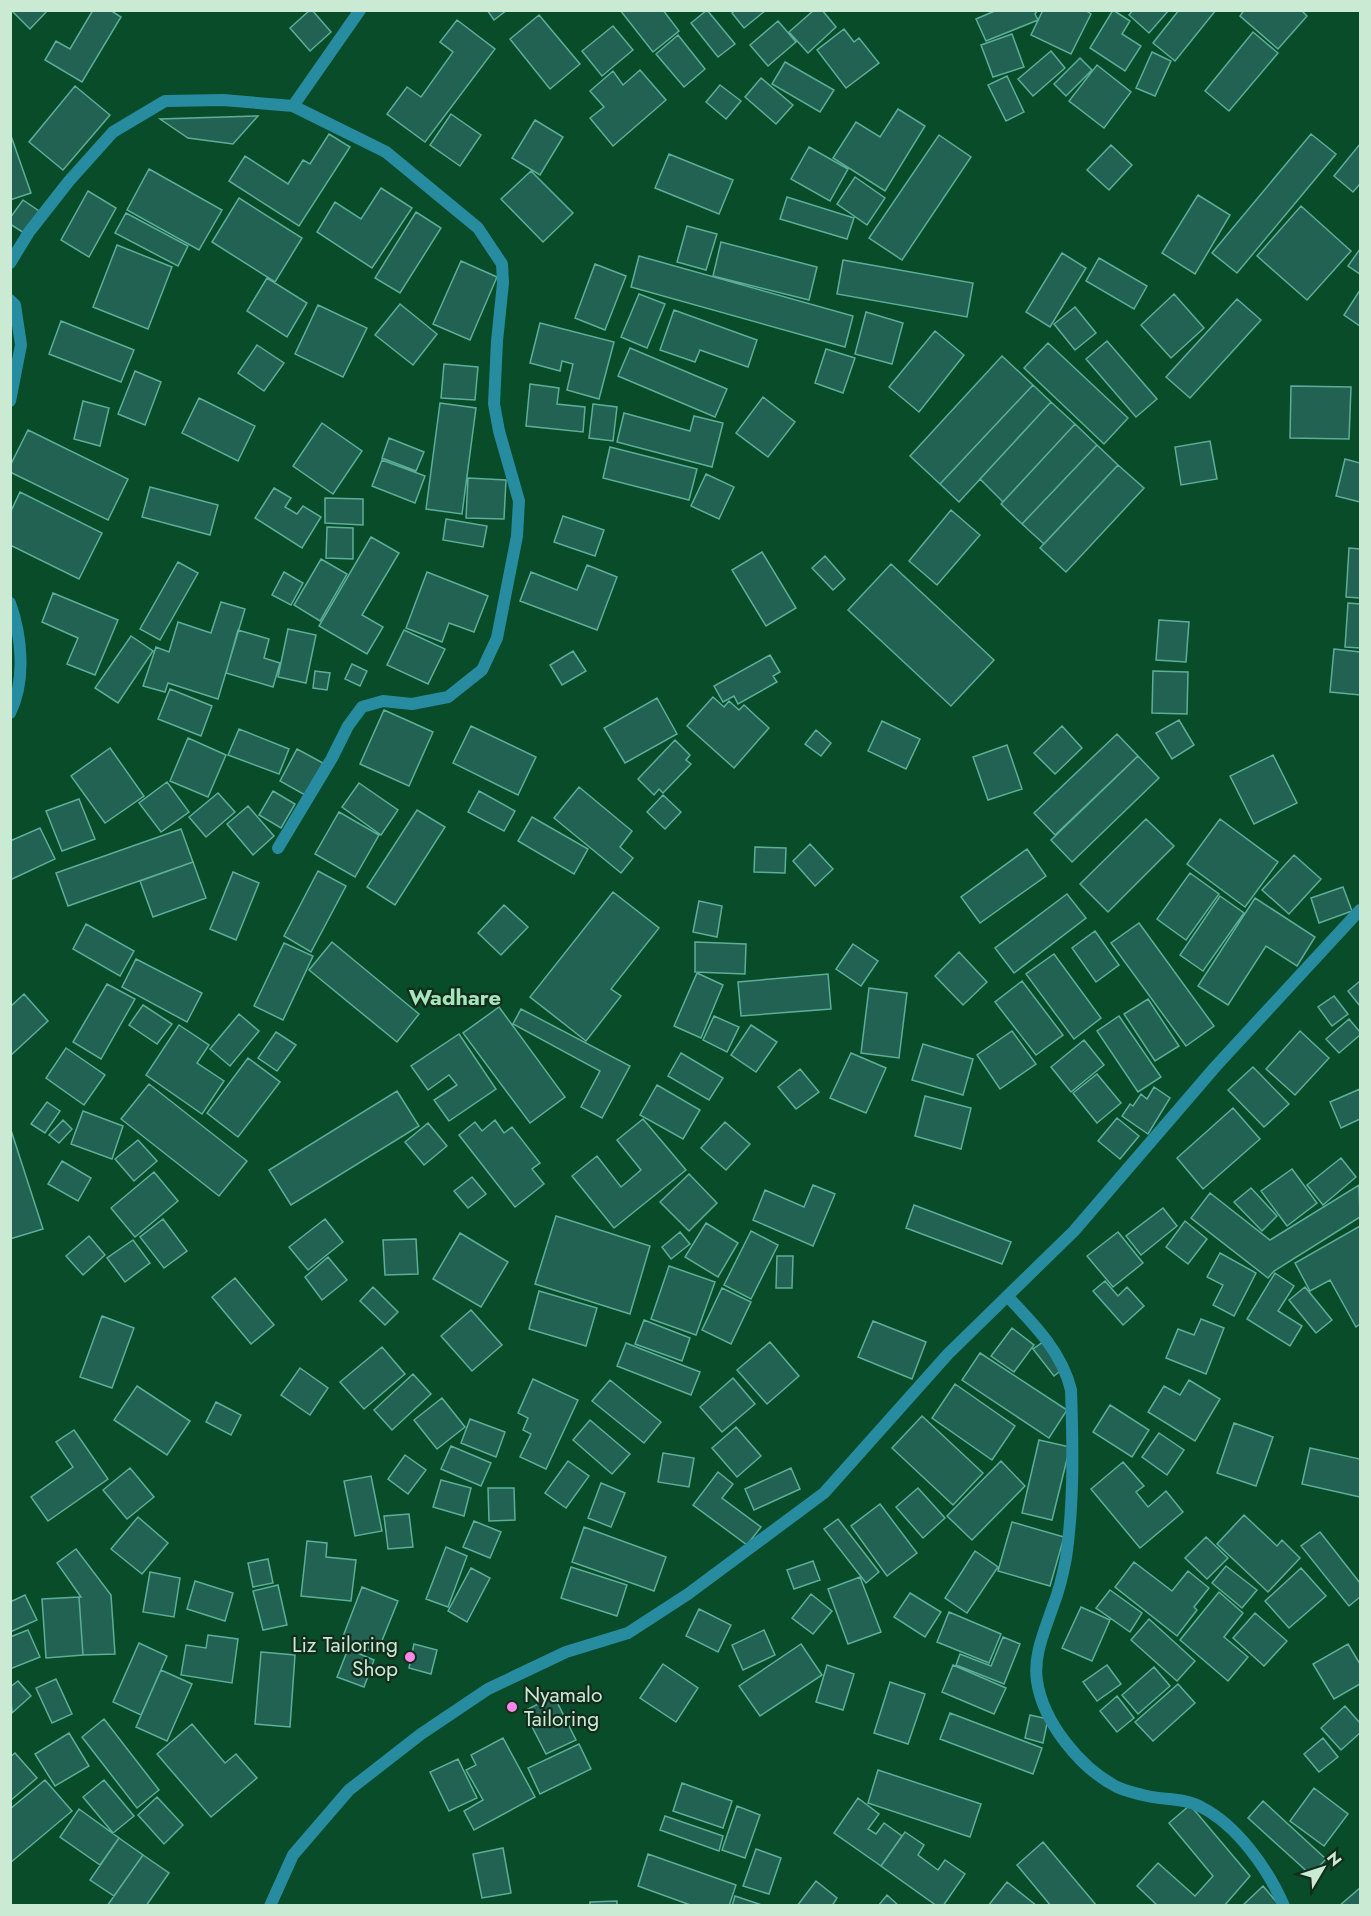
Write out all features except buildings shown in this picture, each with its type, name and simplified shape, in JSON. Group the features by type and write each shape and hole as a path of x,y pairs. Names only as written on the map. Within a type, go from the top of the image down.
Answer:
{"street":[{"path":"292,106 360,10"},
{"path":"10,263 29,232 69,181 113,132 165,101 222,100 292,106 386,152 478,228 502,264 503,283 494,404 499,431 519,501 517,536 497,638 482,670 448,697 412,704 383,701 362,707 348,726 332,758 278,848"},
{"path":"10,300 15,305 21,345 10,401"},
{"path":"10,603 17,621 21,671 10,713"},
{"path":"270,1905 293,1855 349,1790 421,1734 488,1689 566,1652 628,1633 688,1594 824,1493 948,1354 1074,1231 1216,1066 1360,910"},
{"path":"1007,1296 1035,1326 1059,1358 1067,1373 1071,1390 1072,1511 1065,1560 1038,1654 1037,1681 1046,1710 1067,1744 1090,1768 1118,1787 1148,1796 1197,1805 1210,1812 1231,1830 1256,1857 1284,1905"}],"place":[{"name":"Liz Tailoring Shop","path":"410,1657"},
{"name":"Nyamalo Tailoring","path":"512,1707"}],"district":[{"name":"Wadhare","path":"455,997"}]}
